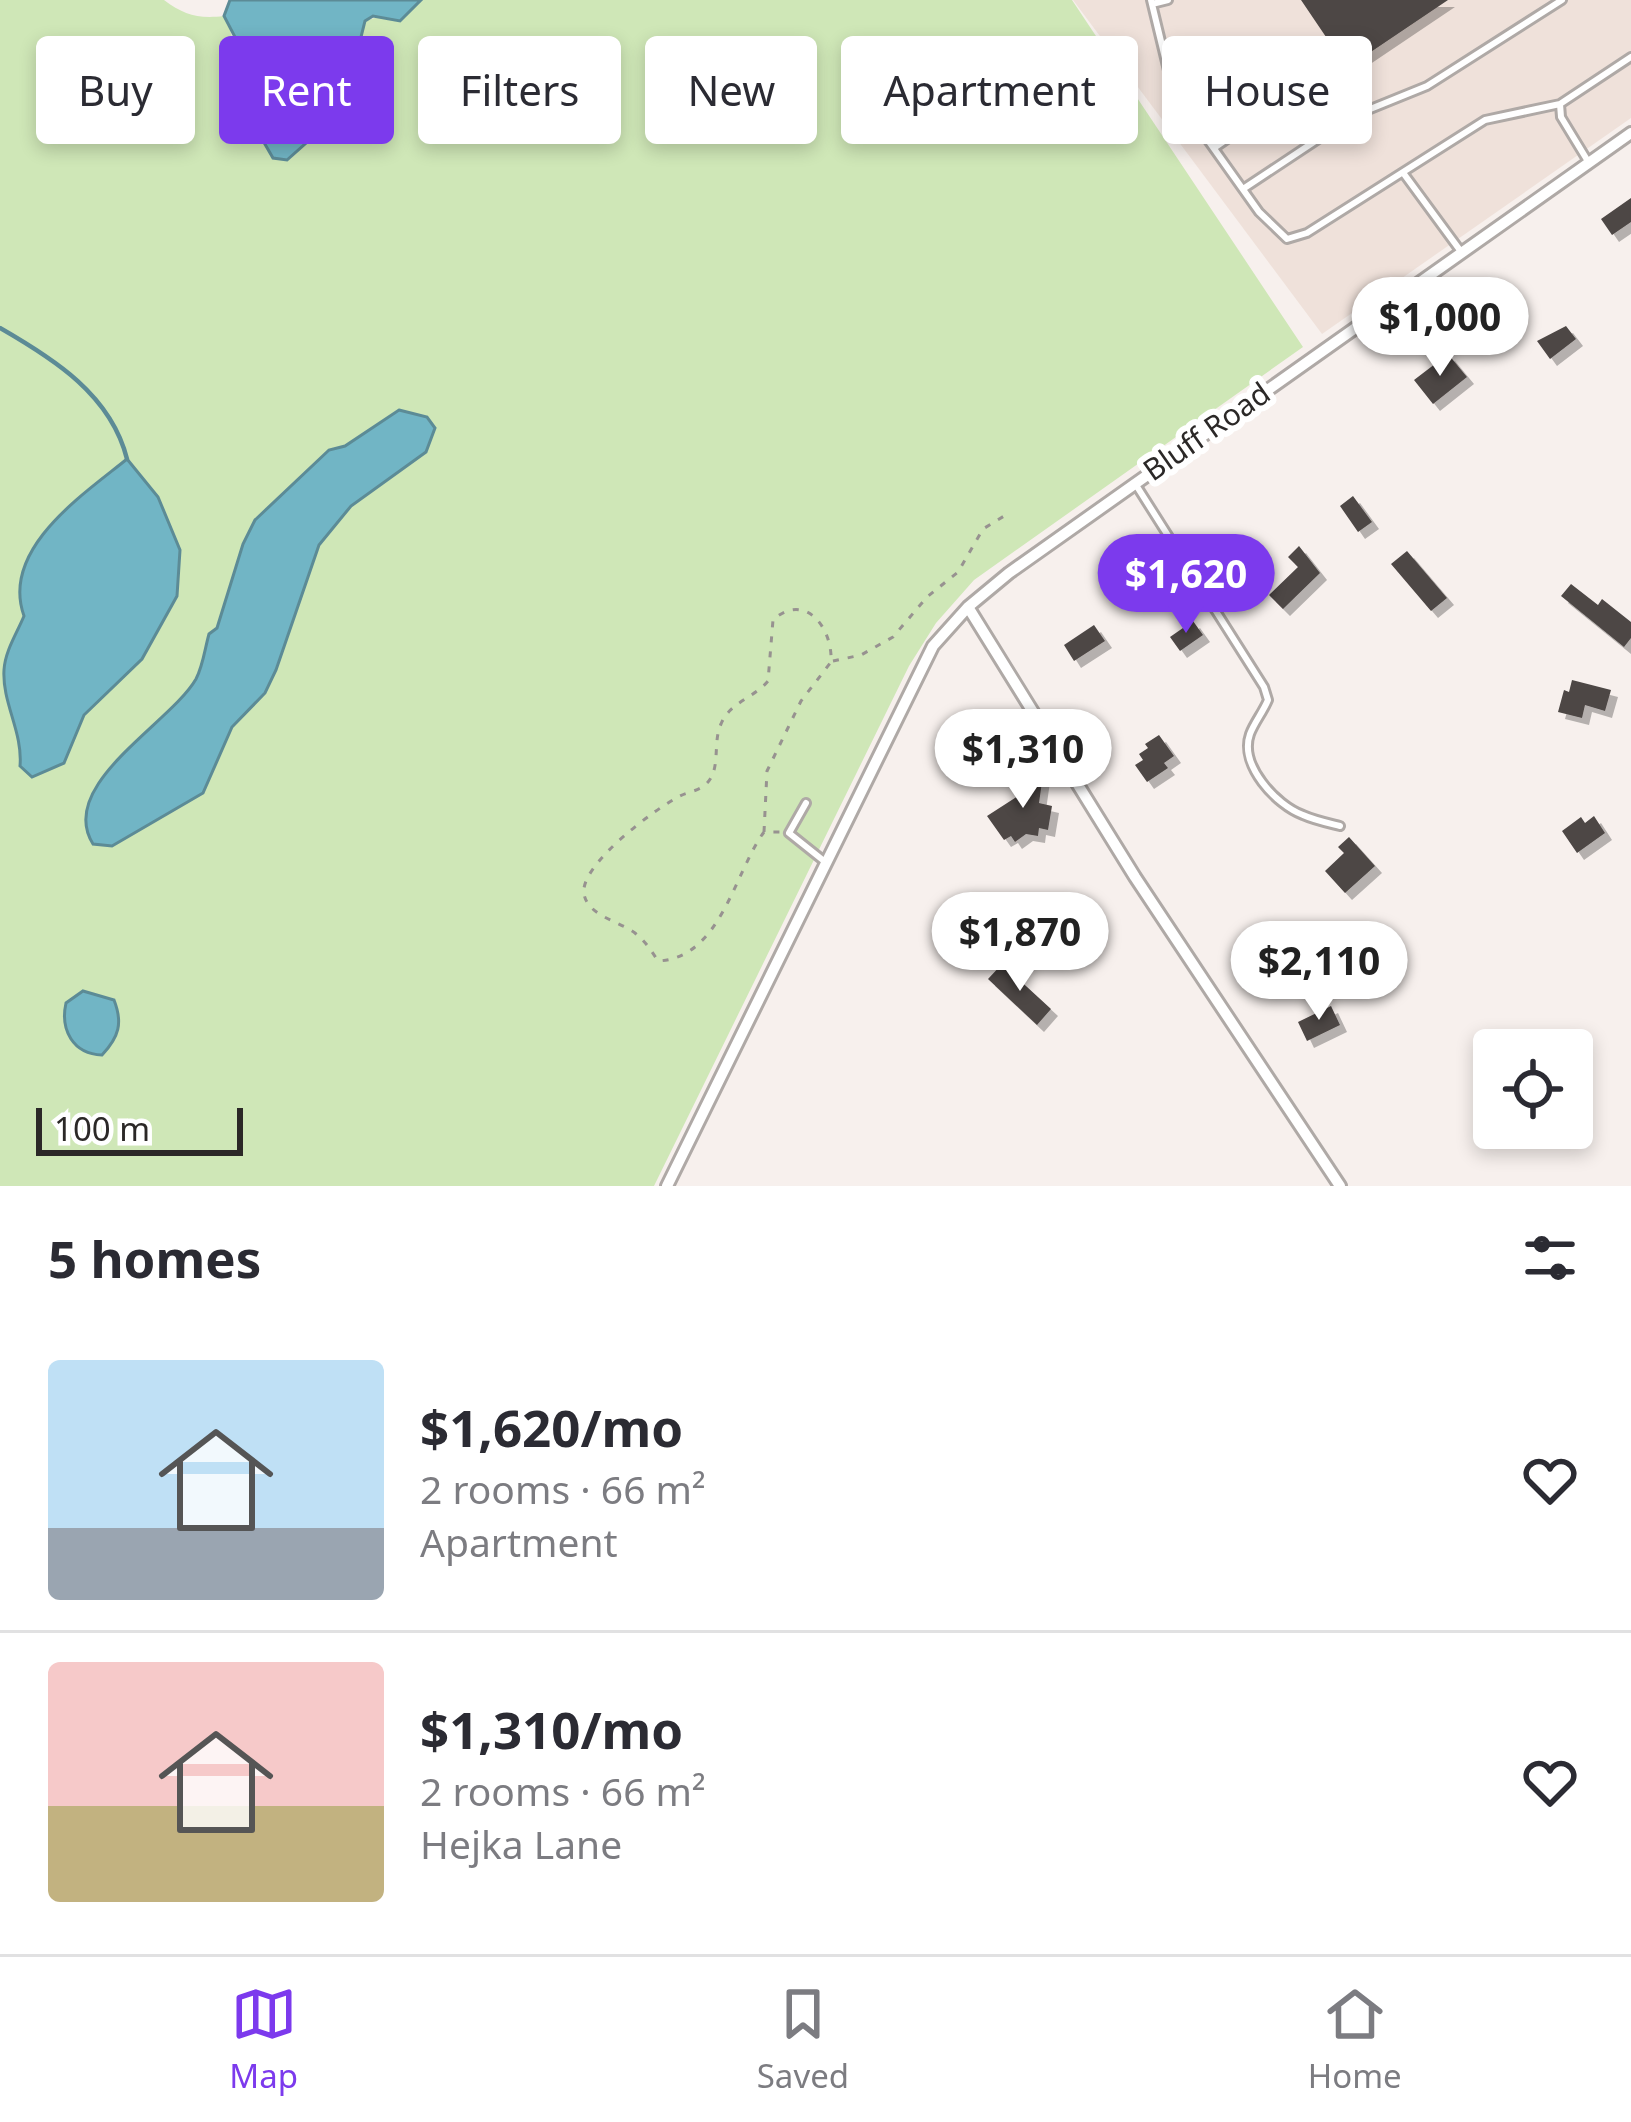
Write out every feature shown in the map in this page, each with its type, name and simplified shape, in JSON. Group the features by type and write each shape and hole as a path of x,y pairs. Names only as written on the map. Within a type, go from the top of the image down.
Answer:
{"street":[{"name":"Bluff Road","path":"667,1186 933,646 968,607 1134,482 1631,133"},
{"path":"968,607 1135,878 1340,1186"}],"lane":[{"path":"1168,0 1152,2 1173,91 1258,212 1287,239 1307,232 1486,121 1560,104 1631,56"},
{"path":"1243,189 1353,116 1427,86 1562,0"},
{"path":"1560,104 1562,118 1589,163"},
{"path":"1214,148 1220,144"},
{"path":"1404,174 1462,253"},
{"path":"1134,482 1264,687 1268,700 1249,735 1250,759 1263,782 1280,802 1301,815 1340,826"},
{"path":"806,803 789,832 827,864"}],"path":[{"path":"831,662 827,633 814,615 795,609 778,615 770,628 773,654 768,681 724,715 714,742 714,774 615,845 592,871 584,895 589,906 636,934 658,961 668,961 712,931 764,832 767,772 801,701 831,662 861,655 893,637 927,597 958,572 983,529 1009,513"},
{"path":"764,832 789,832"}],"shaded area":[{"path":"1073,0 1631,0 1631,118 1322,334 1180,144 1372,144 1372,36 1162,36 1162,119 1138,87 1138,36 1100,36"}],"green space":[{"path":"0,0 164,0 192,15 224,16 231,36 219,36 219,144 265,144 273,158 302,144 394,144 394,36 361,36 365,21 421,0 1072,0 1096,36 841,36 841,144 1138,144 1138,99 1162,135 1162,144 1168,144 1303,347 974,580 936,623 909,666 654,1186 0,1186","holes":["399,410 426,452 351,506 318,545 265,693 232,727 203,793 93,844 85,822 90,799 102,777 196,679 255,520 329,450 345,446","158,497 179,550 177,596 84,715 64,763 20,766 22,742 3,676 24,615"]}],"water":[{"path":"230,0 421,0 400,21 373,16 365,21 361,36 234,36 224,16"},
{"path":"265,144 305,144 287,160 273,158"},
{"path":"399,410 427,417 435,428 426,452 351,506 319,545 276,670 265,693 232,727 203,793 112,846 93,844 86,822 90,800 121,756 196,679 255,520 329,450 345,446"},
{"path":"127,459 158,497 180,550 177,596 142,659 84,715 64,763 32,777 20,766 4,682 7,656 24,616 20,591 24,568 50,526"},
{"path":"83,991 114,1000 117,1008 118,1029 102,1055 83,1050 67,1031 66,1003"}],"building":[{"path":"1301,0 1448,0 1372,51 1372,36 1325,36"},
{"path":"1631,198 1631,222 1612,235 1601,219"},
{"path":"1566,326 1576,339 1550,359 1537,341"},
{"path":"1448,354 1467,377 1433,404 1414,380"},
{"path":"1353,496 1372,522 1358,532 1340,506"},
{"path":"1299,546 1320,573 1283,609 1269,595 1298,567 1288,557"},
{"path":"1407,551 1447,598 1431,611 1391,564"},
{"path":"1571,584 1598,605 1602,599 1631,622 1631,638 1624,647 1561,596"},
{"path":"1193,621 1203,635 1180,651 1170,637"},
{"path":"1094,625 1105,641 1074,661 1064,645"},
{"path":"1572,680 1611,690 1605,711 1585,705 1582,718 1558,712"},
{"path":"1159,735 1174,756 1164,763 1168,768 1147,782 1135,765 1143,760 1139,754 1148,748 1145,744"},
{"path":"1022,771 1043,775 1039,803 1052,806 1048,830 1039,828 1038,836 1026,834 1015,842 1011,836 1004,840 987,816 1018,796"},
{"path":"1594,816 1605,833 1577,853 1562,831 1581,817 1585,823"},
{"path":"1349,837 1375,866 1345,893 1325,871 1344,853 1338,847"},
{"path":"1002,964 1051,1009 1037,1025 988,979"},
{"path":"1331,1006 1340,1025 1307,1041 1298,1022"}],"waterway":[{"path":"0,328 78,381 108,416 127,459"}]}
